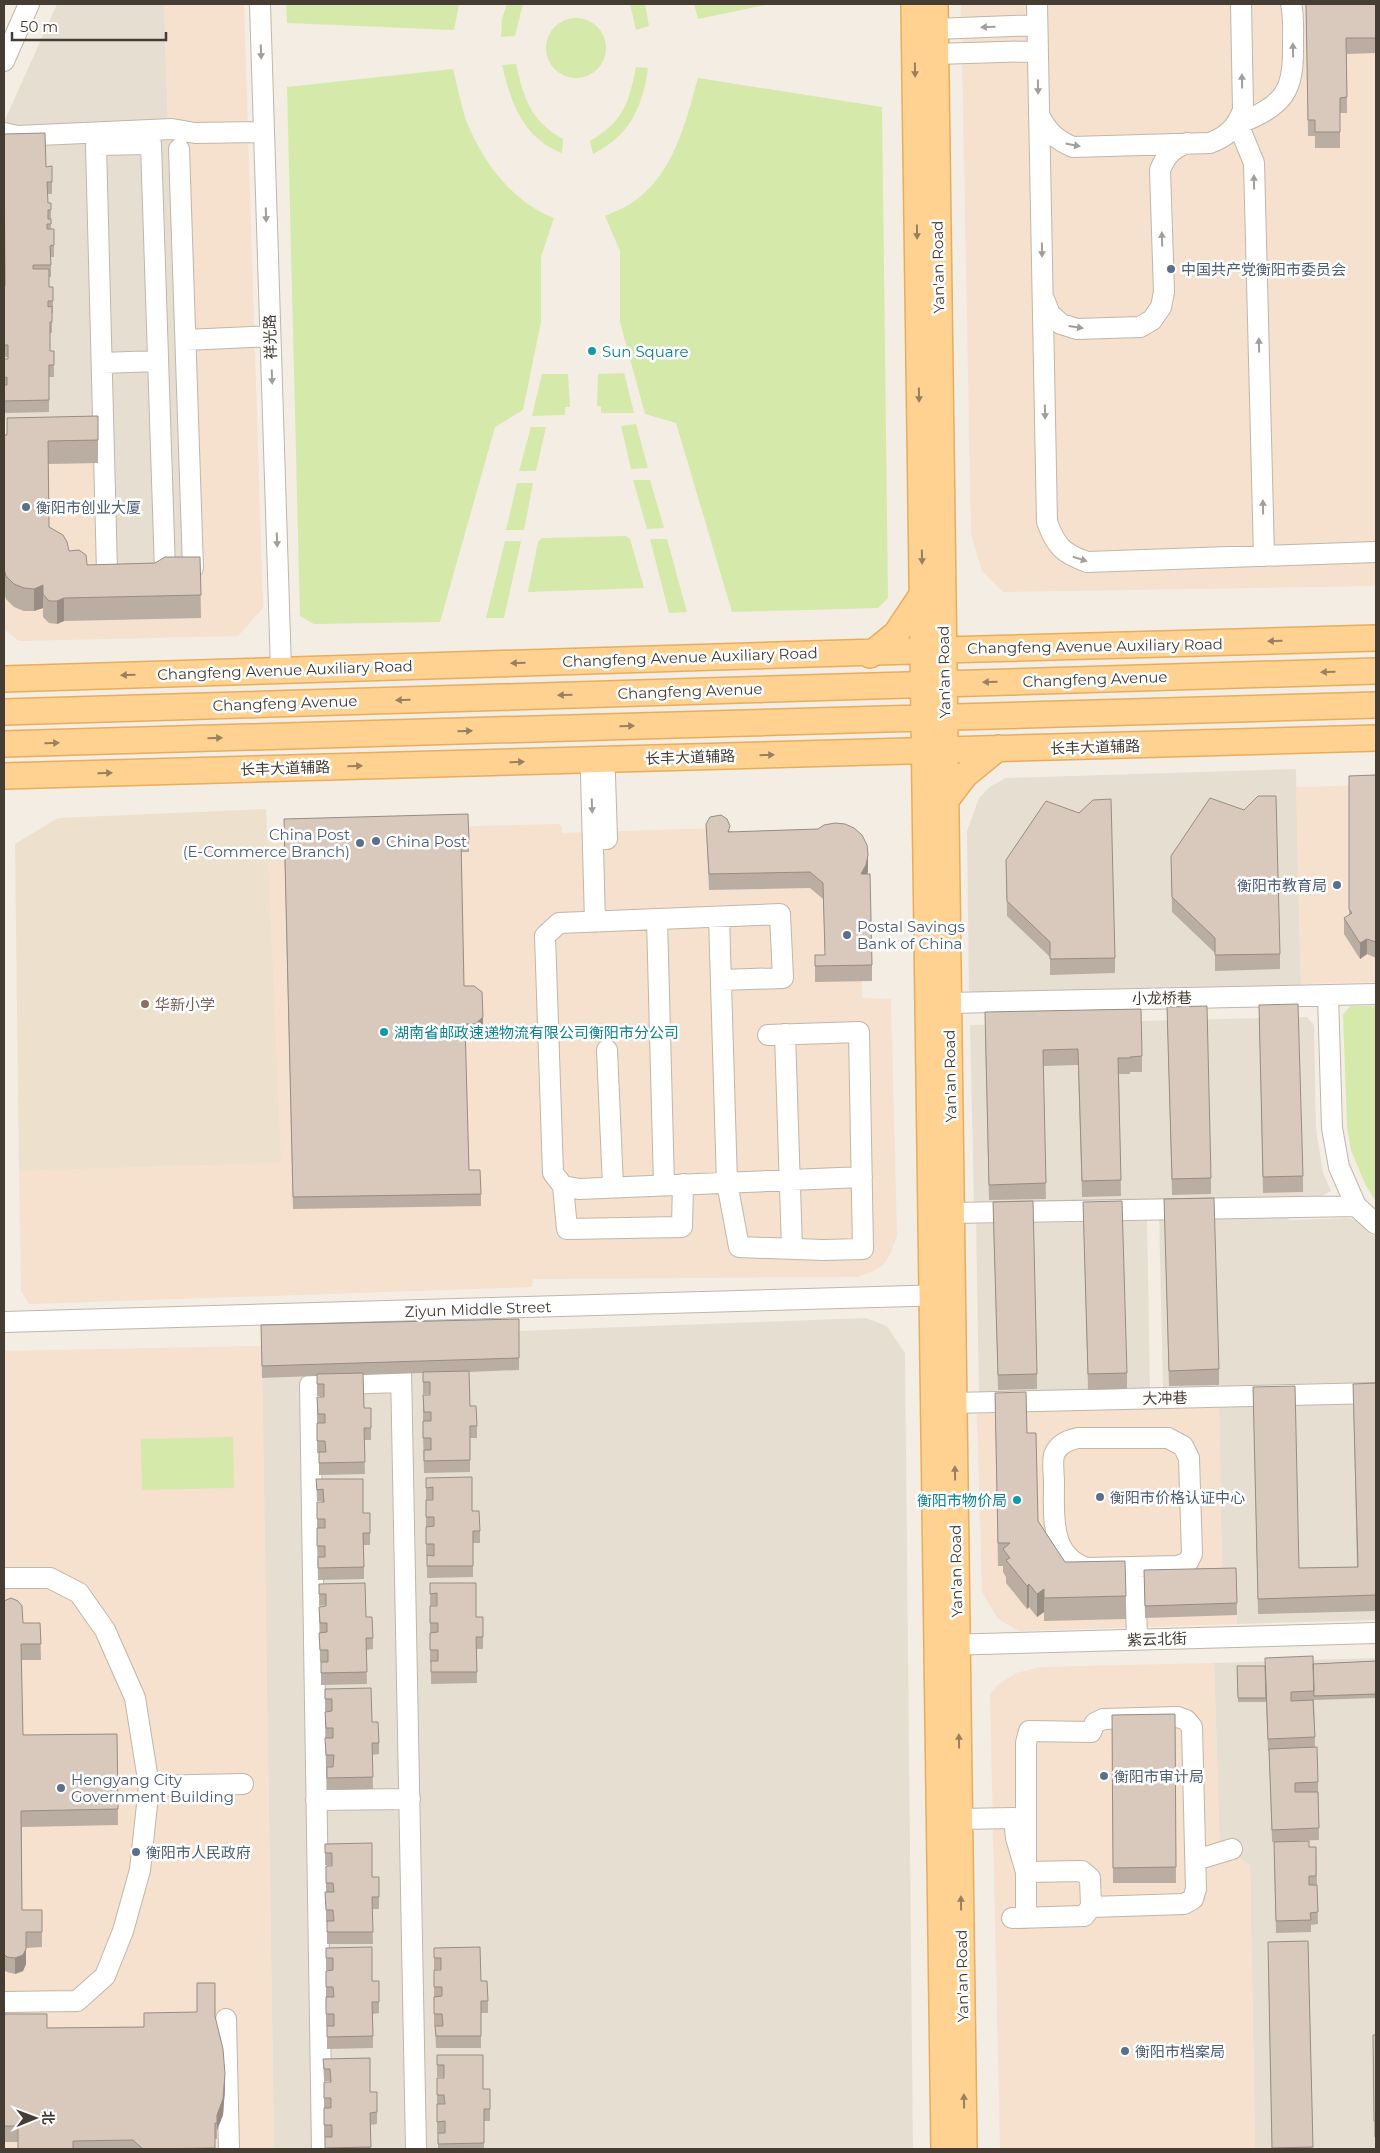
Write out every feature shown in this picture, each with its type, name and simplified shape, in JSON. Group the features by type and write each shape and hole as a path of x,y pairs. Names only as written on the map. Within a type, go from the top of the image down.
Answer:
{"main road":[{"name":"Yan'an Road","path":"914,4 928,41"},
{"name":"Yan'an Road","path":"934,4 928,41 932,595 947,1645 944,2149"},
{"path":"811,688 875,652 896,634 932,595 960,631 990,644 1027,647"},
{"name":"Changfeng Avenue Auxiliary Road","path":"4,679 1376,638"},
{"path":"224,705 281,670 364,701"},
{"name":"Changfeng Avenue","path":"4,712 1376,671"},
{"path":"597,694 598,744"},
{"path":"4,744 531,729 598,744 934,718 1376,705"},
{"path":"866,752 894,761 935,800 994,750 1058,714"},
{"name":"长丰大道辅路","path":"4,776 598,744 651,758 1376,738"},
{"name":"Yan'an Road","path":"935,800 948,1003 952,1213 942,1295 954,1403 947,1645 960,1814 964,2149"}],"street":[{"path":"4,61 29,4"},
{"name":"祥光路","path":"260,4 281,670"},
{"path":"1036,4 1047,522 1054,542 1069,556 1087,562 1376,552"},
{"path":"1241,4 1243,110 1238,124 1254,163 1264,556"},
{"path":"1039,115 1046,130 1060,142 1073,147 1210,142 1226,136 1238,124 1264,113 1280,100 1290,82 1293,62 1291,4"},
{"path":"928,41 1037,25"},
{"path":"928,41 1038,50"},
{"path":"4,132 17,136 172,129 195,133 264,132"},
{"path":"1043,298 1050,314 1061,324 1077,329 1140,327 1152,320 1161,307 1164,292 1160,170 1165,157 1176,148 1187,143"},
{"path":"107,571 96,145 151,144 165,570"},
{"path":"180,149 193,568"},
{"path":"186,340 270,336"},
{"path":"102,363 158,361"},
{"path":"83,428 103,427"},
{"path":"598,744 605,775 602,921"},
{"path":"658,919 674,1185 682,1227 567,1229 563,1186 553,1173 545,936 560,923 780,914 783,978 721,980"},
{"path":"719,917 727,1183 739,1247 792,1249 863,1249 859,1032 776,1034 790,1180 792,1249"},
{"name":"小龙桥巷","path":"948,1003 1376,994"},
{"path":"1328,995 1332,1128 1339,1167 1356,1206 1376,1224"},
{"path":"607,1050 613,1187"},
{"path":"563,1186 580,1188 862,1177"},
{"path":"952,1213 1356,1206"},
{"name":"Ziyun Middle Street","path":"4,1322 400,1329 942,1295"},
{"path":"400,1329 416,2149"},
{"path":"322,2149 310,1385 401,1382"},
{"name":"大冲巷","path":"954,1403 1376,1393"},
{"path":"1078,1438 1168,1438 1182,1446 1186,1452 1189,1458 1192,1554 1188,1562 1178,1566 1135,1567 1087,1568 1075,1564 1058,1542 1053,1524 1054,1455 1064,1442 1078,1438"},
{"path":"1135,1567 1137,1640"},
{"path":"4,1578 50,1578 78,1593 105,1630 135,1698 149,1786 140,1870 123,1931 105,1976 77,2001 4,2002"},
{"name":"紫云北街","path":"947,1645 1376,1633"},
{"path":"1026,1872 1082,1871 1090,1878 1091,1907 1084,1916 1019,1918 1026,1872 1026,1743 1029,1731 1091,1732 1095,1723 1103,1719 1178,1717 1186,1720 1192,1727 1196,1860 1196,1889 1193,1899 1184,1904 1091,1907"},
{"path":"149,1786 243,1784"},
{"path":"316,1800 410,1799"},
{"path":"960,1814 1026,1806"},
{"path":"960,1814 1014,1818 1016,1838 1026,1872"},
{"path":"1196,1860 1232,1849"},
{"path":"226,2019 229,2149"}],"shaded area":[{"path":"57,4 164,4 168,124 20,129 4,122"},
{"path":"164,4 244,4 263,608 238,636 19,641 4,629 4,441 98,439 101,581 184,580"},
{"name":"中国共产党衡阳市委员会","path":"961,4 1376,4 1376,586 1003,592 982,571 971,534"},
{"path":"169,135 184,580 101,581 7,441 7,419 4,419 4,143"},
{"path":"1296,769 1301,989 980,996 969,990 967,831 979,798 991,786 1006,778"},
{"name":"衡阳市教育局","path":"1376,785 1376,982 1301,984 1296,787"},
{"name":"华新小学","path":"266,809 281,1163 19,1171 15,844 58,818"},
{"path":"559,824 562,827 562,833 717,828 706,840 709,890 810,888 823,899 825,971 862,981 862,998 891,999 897,1236 884,1264 872,1272 858,1277 533,1279 532,1287 29,1304 21,1291 19,1171 280,1163 267,831"},
{"path":"1307,1017 1314,1025 1316,1130 1323,1173 1331,1191 1318,1198 974,1204 970,1025"},
{"path":"1258,1211 1259,1218 1288,1218 1289,1220 1347,1218 1357,1220 1370,1234 1376,1237 1376,1385 1163,1390 1159,1213"},
{"path":"1147,1212 1150,1393 979,1396 976,1215"},
{"path":"866,1318 887,1326 905,1353 913,2149 274,2149 262,1378 519,1370 519,1331"},
{"name":"衡阳市人民政府","path":"262,1346 274,2149 4,2149 4,1351"},
{"path":"1376,1398 1376,1620 1237,1624 1236,1580 1222,1580 1219,1402"},
{"name":"衡阳市价格认证中心","path":"1219,1402 1222,1579 1236,1579 1237,1624 1019,1631 998,1619 982,1592 977,1414"},
{"path":"1376,1658 1376,2149 1255,2149 1250,1865 1220,1859 1214,1663"},
{"path":"1214,1663 1220,1858 1241,1858 1250,1865 1255,2149 1000,2149 990,1694 999,1684 1016,1673 1041,1667"}],"green space":[{"path":"286,4 459,4 454,30 287,23"},
{"path":"507,4 523,4 515,36 501,37 502,19"},
{"path":"630,4 645,4 649,26 636,30"},
{"path":"694,4 770,4 698,19"},
{"path":"576,18 592,23 597,27 601,32 606,48 601,64 597,69 592,73 576,78 560,73 555,69 551,64 546,48 551,32 555,27 560,23"},
{"path":"516,64 522,88 530,108 543,124 563,139 562,153 537,138 521,118 510,93 502,65"},
{"path":"636,67 648,68 638,108 625,129 605,147 593,154 590,141 610,126 623,110"},
{"path":"453,69 461,105 468,125 492,168 513,192 539,211 554,218 541,257 541,322 523,410 495,427 440,622 314,624 300,616 287,87"},
{"path":"698,78 882,107 888,598 878,608 732,612 676,423 645,414 620,322 620,251 605,216 630,204 645,193 657,179 667,164 682,131"},
{"path":"624,373 634,413 601,413 601,407 597,406 598,374"},
{"path":"542,374 568,374 570,407 565,407 565,415 532,416"},
{"path":"636,424 648,468 631,469 621,426"},
{"path":"531,427 546,427 536,471 519,471"},
{"path":"633,480 650,480 664,528 647,529"},
{"path":"517,483 533,483 524,530 506,530"},
{"path":"626,536 630,539 644,588 528,592 538,542 542,538"},
{"path":"650,539 667,539 687,612 669,613"},
{"path":"505,541 521,541 504,618 486,618"},
{"path":"1350,1006 1376,1006 1376,1202 1365,1184 1351,1150 1347,1126 1343,1015"},
{"path":"233,1437 234,1488 142,1490 141,1439"}],"building":[{"path":"1306,4 1376,4 1376,38 1346,38 1347,97 1340,98 1340,132 1315,132 1315,120 1308,120"},
{"path":"45,133 46,167 52,166 52,182 47,182 48,203 51,203 51,210 48,210 48,219 51,219 51,224 47,224 47,229 54,229 54,245 50,246 51,265 33,265 33,269 49,269 49,287 53,287 53,301 48,301 48,307 52,306 50,351 54,351 54,365 49,365 49,400 4,401 4,385 7,385 7,377 4,378 4,359 8,359 8,345 4,345 4,134"},
{"name":"衡阳市创业大厦","path":"98,416 98,440 48,441 49,527 63,535 69,551 79,550 86,555 87,565 155,563 165,557 200,557 201,595 64,598 57,601 49,601 43,594 43,585 34,589 24,588 14,584 6,576 4,569 4,435 7,435 7,418"},
{"name":"衡阳市教育局","path":"1376,775 1376,942 1367,939 1360,943 1344,918 1352,913 1349,909 1349,776"},
{"path":"1258,796 1276,796 1280,954 1215,955 1215,938 1172,897 1171,856 1210,798 1244,810"},
{"path":"1111,799 1115,958 1050,959 1050,942 1007,901 1006,860 1046,801 1079,813 1093,800"},
{"name":"湖南省邮政速递物流有限公司衡阳市分公司","path":"468,814 469,840 461,840 464,986 474,986 482,992 483,1017 475,1024 465,1024 469,1170 480,1170 481,1194 293,1197 284,819"},
{"name":"Postal Savings Bank of China","path":"721,815 727,819 730,826 728,832 818,829 824,825 835,823 845,824 854,828 862,835 867,845 868,855 866,865 861,874 870,874 872,965 815,966 815,955 825,955 823,883 810,872 709,874 706,824 710,817"},
{"path":"1298,1004 1303,1176 1263,1177 1259,1005"},
{"path":"1207,1006 1211,1178 1172,1179 1167,1007"},
{"path":"1141,1009 1142,1056 1118,1058 1121,1180 1082,1181 1078,1049 1043,1050 1046,1183 989,1185 985,1012"},
{"path":"1214,1198 1219,1369 1169,1371 1164,1199"},
{"path":"1033,1201 1037,1374 998,1375 993,1202"},
{"path":"1122,1201 1127,1373 1088,1374 1083,1202"},
{"path":"519,1319 519,1358 262,1366 261,1325"},
{"path":"469,1371 470,1406 476,1406 477,1426 470,1426 470,1460 424,1461 424,1450 431,1450 431,1438 423,1438 423,1421 431,1421 431,1412 424,1412 423,1395 430,1395 430,1382 423,1382 423,1372"},
{"path":"363,1373 364,1408 371,1408 371,1428 364,1428 365,1462 319,1463 319,1452 326,1452 325,1441 317,1441 317,1423 325,1423 325,1414 318,1414 317,1397 324,1397 324,1384 317,1384 317,1374"},
{"path":"1376,1383 1376,1595 1258,1599 1253,1387 1295,1386 1299,1568 1358,1567 1353,1384"},
{"name":"衡阳市物价局","path":"1026,1392 1027,1433 1036,1433 1038,1521 1065,1562 1125,1561 1126,1596 1044,1598 1044,1589 1037,1594 1029,1584 1027,1586 1006,1560 1010,1558 1003,1549 1010,1543 998,1543 995,1393"},
{"path":"472,1477 472,1511 479,1511 480,1531 473,1531 473,1566 427,1566 427,1555 434,1556 434,1544 426,1544 426,1527 434,1526 434,1517 426,1517 426,1500 433,1500 433,1487 426,1488 426,1478"},
{"path":"316,1479 363,1479 363,1513 370,1513 370,1533 363,1533 364,1567 318,1568 318,1557 325,1557 325,1546 317,1546 317,1528 325,1528 325,1519 317,1519 317,1502 324,1502 323,1489 317,1490"},
{"path":"1236,1568 1237,1603 1145,1606 1144,1570"},
{"path":"365,1583 366,1617 372,1617 373,1638 366,1638 367,1672 321,1673 321,1662 328,1662 328,1650 320,1650 319,1633 327,1632 327,1623 320,1623 319,1607 326,1606 326,1594 319,1594 319,1584"},
{"path":"430,1583 476,1583 476,1617 483,1617 483,1637 476,1637 477,1672 431,1672 431,1661 438,1661 438,1650 430,1650 430,1633 438,1632 438,1623 430,1623 430,1606 437,1606 437,1593 430,1594"},
{"name":"Hengyang City Government Building","path":"11,1598 18,1601 22,1606 23,1623 40,1623 41,1644 21,1644 23,1735 117,1734 118,1809 21,1811 22,1910 42,1910 42,1932 26,1932 26,1949 23,1955 15,1958 7,1957 4,1954 4,1601"},
{"path":"1313,1656 1314,1691 1291,1692 1291,1701 1313,1700 1315,1737 1268,1739 1265,1658"},
{"path":"1376,1661 1376,1694 1314,1696 1313,1664"},
{"path":"1237,1666 1265,1666 1266,1698 1238,1698"},
{"path":"371,1688 372,1722 378,1722 379,1743 372,1743 373,1777 327,1778 327,1767 333,1767 334,1755 326,1755 325,1738 333,1738 333,1728 326,1728 325,1712 332,1711 332,1699 325,1699 325,1689"},
{"path":"1175,1714 1176,1867 1113,1868 1112,1715"},
{"path":"1317,1747 1318,1782 1295,1783 1295,1792 1318,1792 1319,1828 1272,1830 1269,1749"},
{"path":"1309,1841 1309,1847 1316,1847 1316,1876 1309,1876 1309,1885 1317,1885 1318,1912 1310,1913 1311,1920 1276,1921 1274,1842"},
{"path":"372,1843 372,1877 379,1877 379,1897 372,1897 373,1932 327,1932 327,1921 334,1921 333,1910 326,1910 325,1892 334,1892 333,1883 326,1883 326,1866 332,1866 332,1853 325,1853 325,1844"},
{"path":"1308,1941 1313,2147 1272,2148 1268,1942"},
{"path":"372,1947 372,1981 379,1981 379,2002 372,2002 373,2036 327,2037 327,2026 334,2026 334,2014 326,2014 326,1997 334,1997 333,1987 326,1987 326,1971 333,1970 333,1958 326,1958 326,1948"},
{"path":"480,1947 481,1981 487,1981 488,2001 481,2001 481,2036 436,2036 435,2026 443,2026 442,2014 434,2014 434,1997 442,1996 442,1987 434,1987 434,1970 441,1970 441,1958 434,1958 434,1948"},
{"path":"197,1983 215,1983 215,2016 223,2049 225,2074 223,2099 217,2115 217,2123 215,2123 215,2148 143,2149 133,2140 73,2141 73,2149 18,2149 18,2126 4,2126 4,2014 47,2014 47,2028 144,2027 144,2013 197,2012"},
{"path":"1373,2035 1376,2035 1376,2121 1374,2121"},
{"path":"437,2055 483,2055 483,2089 490,2089 490,2109 484,2109 484,2143 438,2144 438,2133 445,2133 445,2121 437,2122 437,2104 445,2104 444,2095 437,2095 437,2078 444,2078 444,2065 437,2065"},
{"path":"370,2058 370,2092 377,2092 377,2112 370,2113 371,2147 325,2148 325,2137 332,2137 332,2125 324,2125 324,2108 331,2108 331,2098 324,2098 324,2082 331,2082 330,2069 324,2069 323,2059"}],"place":[{"name":"中国共产党衡阳市委员会","path":"1171,269"},
{"name":"Sun Square","path":"592,351"},
{"name":"衡阳市创业大厦","path":"26,507"},
{"name":"China Post","path":"376,841"},
{"name":"China Post (E-Commerce Branch)","path":"360,843"},
{"name":"衡阳市教育局","path":"1337,885"},
{"name":"Postal Savings Bank of China","path":"847,935"},
{"name":"华新小学","path":"145,1004"},
{"name":"湖南省邮政速递物流有限公司衡阳市分公司","path":"384,1032"},
{"name":"衡阳市价格认证中心","path":"1100,1497"},
{"name":"衡阳市物价局","path":"1017,1500"},
{"name":"衡阳市审计局","path":"1104,1776"},
{"name":"Hengyang City Government Building","path":"61,1788"},
{"name":"衡阳市人民政府","path":"136,1852"},
{"name":"衡阳市档案局","path":"1125,2051"}]}
